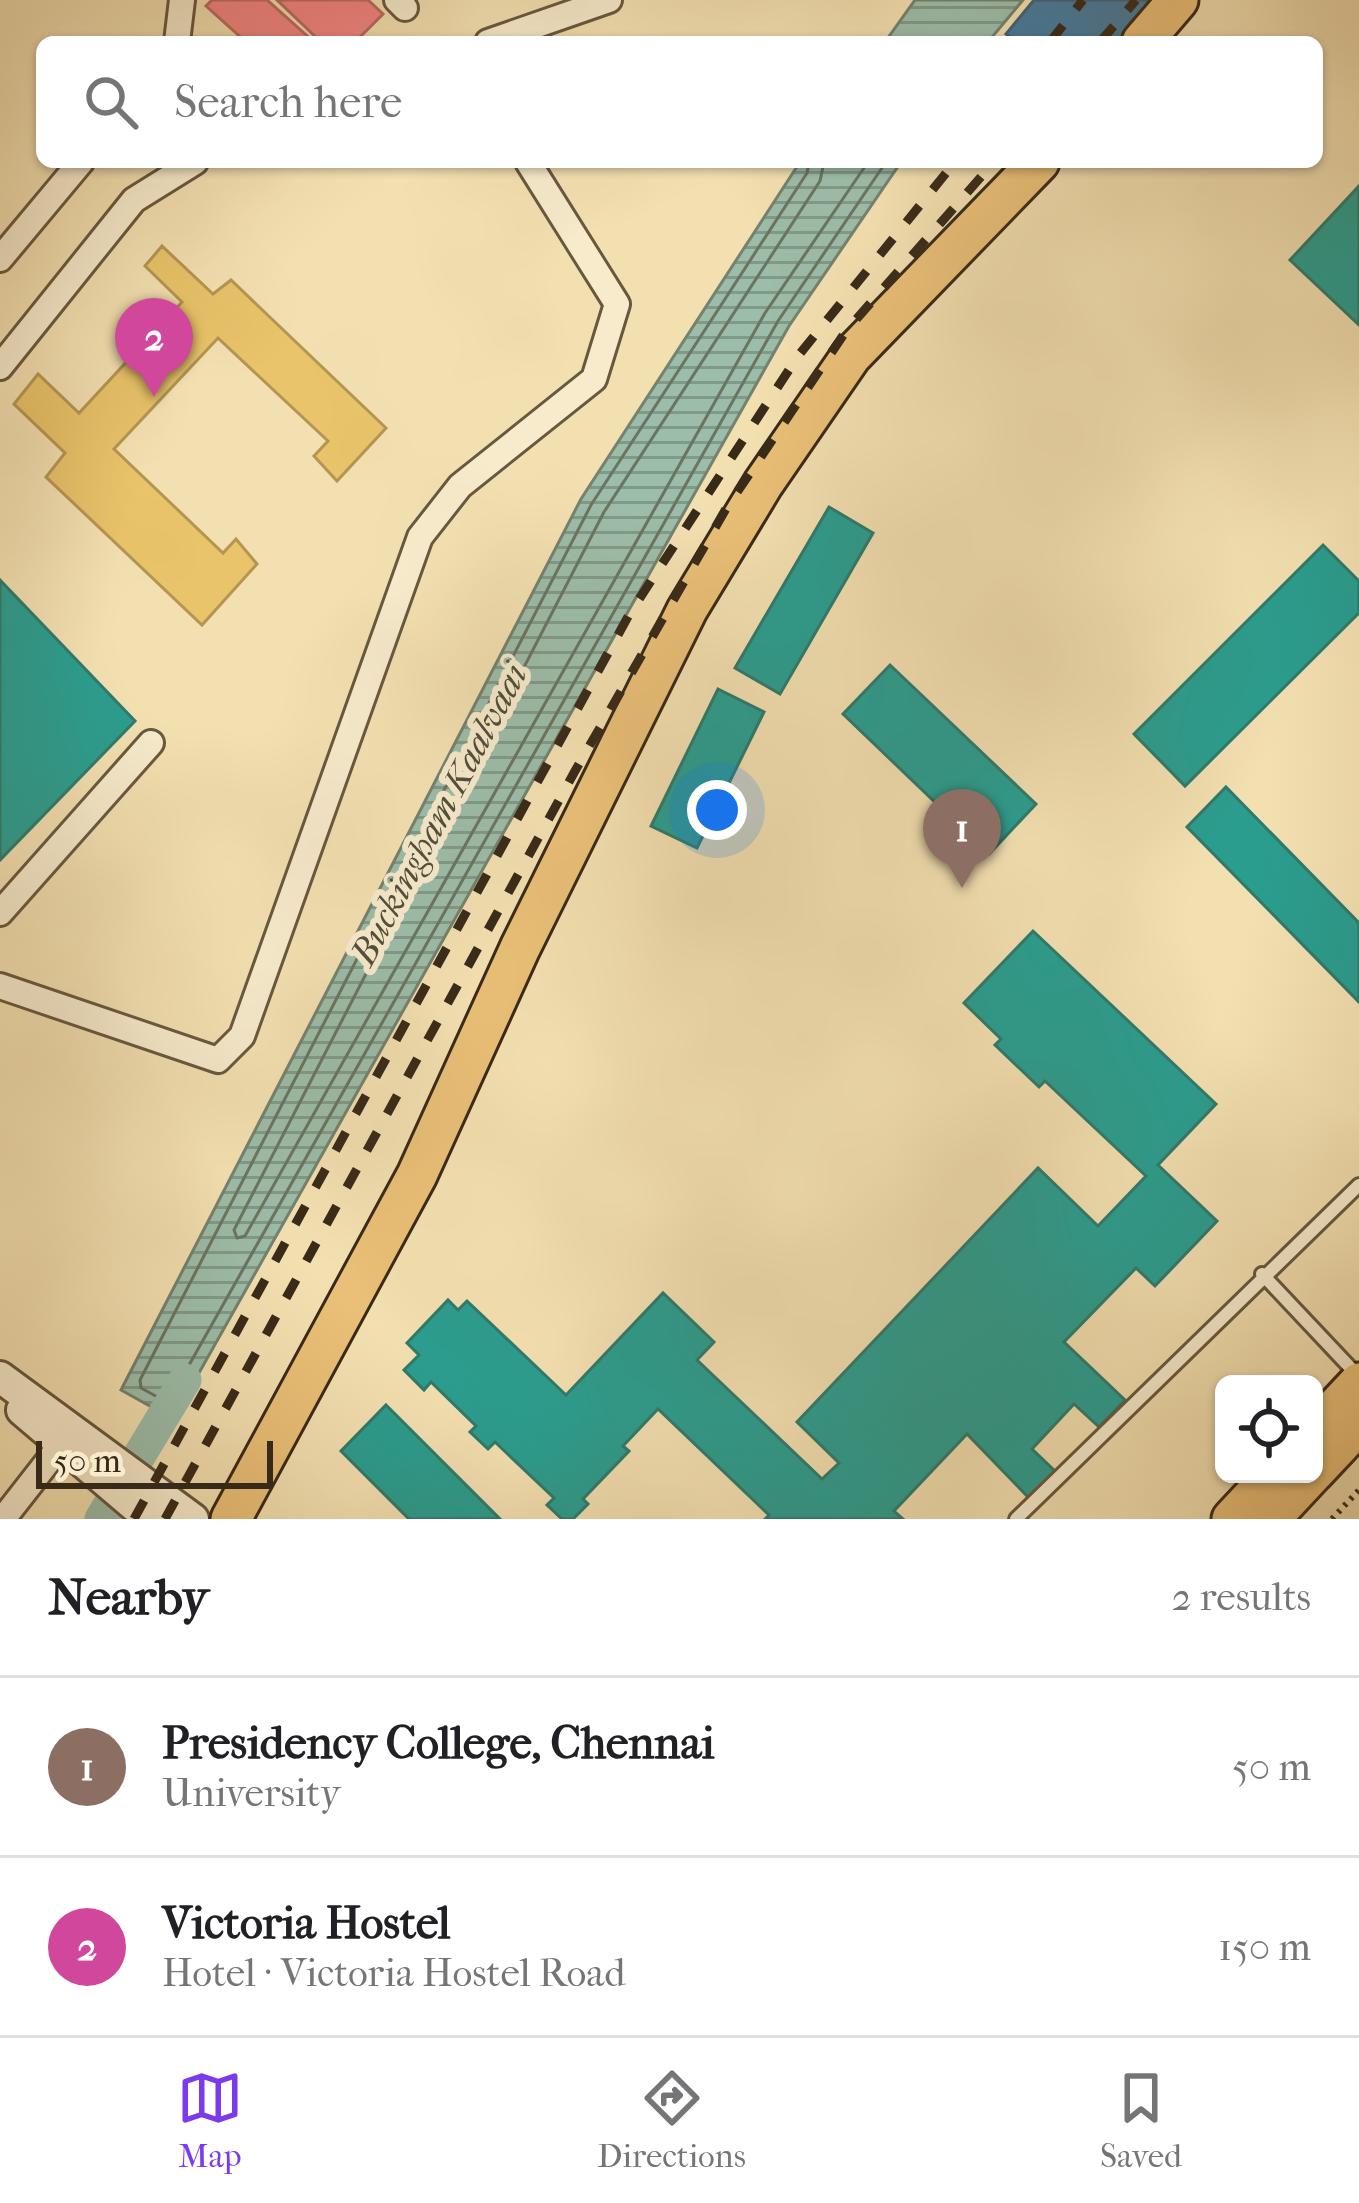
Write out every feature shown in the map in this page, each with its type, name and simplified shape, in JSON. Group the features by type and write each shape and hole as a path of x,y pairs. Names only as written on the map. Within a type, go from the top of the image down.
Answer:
{"main road":[{"path":"1147,36 1178,0"},
{"path":"232,1519 417,1175 520,948 687,610 763,484 851,356 1033,168"},
{"path":"1323,1421 1359,1380"},
{"path":"1323,1462 1359,1424"},
{"path":"1232,1519 1266,1483"},
{"path":"1270,1519 1304,1483"}],"street":[{"path":"178,36 182,0"},
{"path":"505,36 609,0"},
{"path":"0,259 76,168"},
{"path":"0,367 134,200 185,168"},
{"path":"0,986 218,1060 242,1036 420,537 460,486 594,379 607,342 616,304 532,168"},
{"path":"0,913 151,743"},
{"path":"0,1377 93,1457 150,1519"},
{"path":"0,1390 60,1446 93,1457 188,1515"},
{"path":"3,1519 60,1446"}],"lane":[{"path":"1016,1519 1262,1274 1359,1185"},
{"path":"1262,1274 1359,1380"}],"path":[{"path":"1332,1519 1359,1490"}],"water":[{"path":"915,0 1023,0 993,36 889,36"},
{"path":"796,168 897,168 789,326 173,1419 121,1390 581,499"}],"building: Homes":[{"path":"162,246 213,294 231,280 386,428 337,481 314,456 328,441 218,338 114,449 223,553 236,539 257,564 202,625 46,477 65,453 14,404 38,374 79,413 182,302 145,266"}],"building: Schools":[{"path":"1359,186 1359,325 1290,260"},
{"path":"829,507 873,533 780,694 735,668"},
{"path":"1323,545 1359,581 1359,613 1185,786 1134,734"},
{"path":"0,580 135,721 0,860"},
{"path":"890,665 1036,804 989,854 843,714"},
{"path":"718,689 764,712 697,848 651,826"},
{"path":"1226,787 1359,923 1359,1002 1187,827"},
{"path":"1033,931 1216,1104 1158,1165 1217,1221 1155,1286 1136,1268 1064,1342 1125,1400 1099,1427 1074,1404 1032,1449 1055,1471 1029,1498 967,1434 894,1511 903,1519 765,1519 769,1515 658,1409 623,1446 629,1451 583,1499 588,1504 573,1519 562,1519 547,1505 554,1498 495,1442 488,1449 470,1432 476,1426 431,1382 424,1390 404,1370 419,1355 407,1343 448,1300 458,1310 467,1301 566,1395 663,1293 714,1342 697,1360 822,1479 839,1463 797,1422 1038,1168 1098,1226 1146,1176 1045,1081 1039,1087 995,1045 1001,1039 964,1003"},
{"path":"386,1405 500,1519 409,1519 341,1451"}],"building: Health":[{"path":"212,0 267,0 307,36 239,36 206,6"},
{"path":"277,0 368,0 383,14 361,36 315,36"}],"building: Public":[{"path":"1034,0 1163,0 1134,36 1006,34"}],"waterway":[{"name":"Buckingham Kaalvaai","path":"101,1519 185,1380"}],"railway":[{"path":"1055,36 1083,0"},
{"path":"1105,36 1136,0"},
{"path":"134,1519 630,613 798,356 950,168"},
{"path":"165,1519 575,771 727,507 846,331 989,168"}],"place":[{"name":"Victoria Hostel","path":"154,397"},
{"name":"Presidency College, Chennai","path":"962,888"}]}
